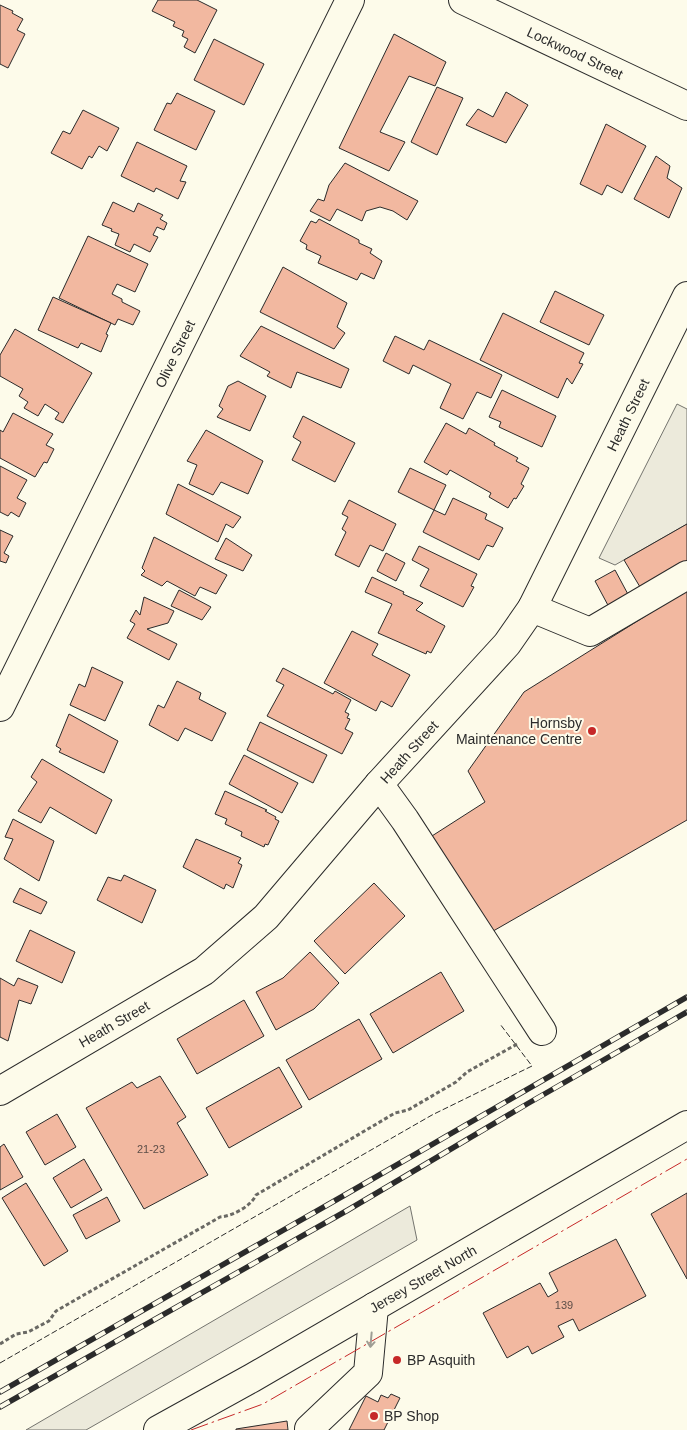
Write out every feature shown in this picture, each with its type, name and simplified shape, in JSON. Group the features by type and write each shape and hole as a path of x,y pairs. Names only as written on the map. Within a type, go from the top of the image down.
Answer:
{"street":[{"name":"Olive Street","path":"0,707 350,0"},
{"name":"Lockwood Street","path":"464,0 687,106"},
{"name":"Heath Street","path":"0,1091 204,971 266,917 379,784 507,644 532,608 687,296"},
{"path":"532,608 590,632 687,575"},
{"path":"379,784 405,820 542,1030"},
{"name":"Jersey Street North","path":"158,1430 252,1378 687,1125"},
{"path":"306,1430 368,1373 374,1307"}],"path":[{"path":"0,1344 16,1334 28,1332 49,1321 56,1311 220,1216 228,1216 253,1202 256,1196 395,1113 408,1110 456,1082 467,1072 542,1030"}],"shaded area":[{"path":"677,404 687,409 687,524 615,565 599,558"},
{"path":"410,1206 417,1240 86,1430 26,1430"}],"building":[{"path":"158,0 197,0 217,10 195,53 184,47 188,39 182,36 184,31 173,26 175,22 152,11"},
{"path":"0,5 13,11 12,13 23,19 17,30 25,34 8,68 0,64"},
{"path":"394,34 446,62 435,86 409,76 380,132 405,142 389,171 339,148"},
{"path":"214,39 264,64 244,105 194,80"},
{"path":"437,87 463,98 437,155 411,142"},
{"path":"506,92 528,105 506,143 466,125 478,109 493,117"},
{"path":"177,93 215,111 196,150 154,130 167,103 171,104"},
{"path":"83,110 119,128 107,151 99,146 92,158 89,156 82,169 51,153 63,131 70,134"},
{"path":"606,124 646,146 622,193 607,185 602,195 580,184"},
{"path":"137,142 187,166 180,181 186,182 178,199 156,188 154,192 121,176"},
{"path":"656,156 670,166 667,178 682,188 669,218 634,199"},
{"path":"345,163 418,201 407,220 393,211 380,207 366,211 362,221 337,209 330,221 310,211 318,199 324,201 329,185"},
{"path":"113,202 134,212 138,203 163,215 160,219 167,223 164,230 157,227 153,235 158,237 150,252 134,244 130,252 115,245 119,234 102,225"},
{"path":"319,219 372,249 370,253 382,261 374,279 361,273 357,280 318,263 321,256 306,249 307,245 300,241 311,221 316,223"},
{"path":"88,236 148,264 135,292 117,284 112,294 122,299 122,302 140,311 133,325 118,319 115,325 59,298"},
{"path":"283,267 347,303 337,327 345,333 334,349 260,312"},
{"path":"555,291 604,315 589,345 540,322"},
{"path":"53,297 111,323 101,352 81,343 78,348 38,330"},
{"path":"503,313 584,353 579,363 583,364 572,384 567,378 558,398 480,360"},
{"path":"261,326 349,369 341,388 297,372 291,388 267,376 270,372 240,356"},
{"path":"15,329 92,373 63,423 55,419 59,413 45,404 38,416 24,408 28,402 19,396 23,389 0,376 0,355"},
{"path":"395,336 424,350 429,340 502,375 491,398 477,392 463,419 440,408 451,384 413,365 409,374 383,361"},
{"path":"238,381 266,396 250,431 217,417 223,409 219,406 228,386"},
{"path":"502,390 556,416 542,447 499,427 501,422 489,417"},
{"path":"13,413 53,434 46,445 54,449 47,463 44,462 35,477 0,458 0,430 3,432"},
{"path":"303,416 355,443 335,482 292,460 301,442 293,437"},
{"path":"446,423 466,434 469,428 518,458 516,461 529,468 521,484 524,486 508,508 489,497 491,493 450,470 447,475 424,462"},
{"path":"206,430 263,461 248,494 221,482 213,495 189,484 197,465 187,461"},
{"path":"0,466 27,480 17,498 26,503 19,517 11,512 8,516 0,512"},
{"path":"410,468 446,485 434,510 398,492"},
{"path":"178,484 241,517 233,528 226,524 218,542 166,514"},
{"path":"453,498 487,514 485,519 503,528 493,547 487,545 479,560 423,532 434,510 445,515"},
{"path":"349,500 396,524 383,551 370,545 359,567 335,555 346,532 342,529 348,517 342,514"},
{"path":"687,524 687,567 643,592 624,560"},
{"path":"0,530 13,536 4,553 9,556 6,563 0,561"},
{"path":"154,537 227,575 216,594 200,587 195,596 167,581 162,586 141,575 145,571 142,568"},
{"path":"226,538 252,555 243,571 215,559"},
{"path":"419,546 477,574 471,586 474,587 463,607 420,586 429,569 412,560"},
{"path":"386,553 405,563 396,581 377,571"},
{"path":"615,570 630,598 610,609 595,581"},
{"path":"372,577 423,603 416,610 445,626 431,653 427,651 426,654 378,633 392,604 365,592"},
{"path":"179,590 211,607 202,620 171,606"},
{"name":"Hornsby Maintenance Centre","path":"687,590 687,820 481,938 421,843 485,802 468,771 524,692"},
{"path":"144,597 174,611 168,623 147,629 177,644 169,660 127,638 135,624 130,621 136,610 140,615"},
{"path":"352,631 378,644 372,655 410,675 392,707 381,701 376,711 324,683"},
{"path":"92,667 123,682 105,721 70,705 79,684 85,687"},
{"path":"283,668 333,694 335,691 351,700 345,712 349,714 347,718 350,719 345,729 353,733 342,754 267,716 284,685 276,681"},
{"path":"177,681 201,693 199,699 226,713 212,741 185,728 178,741 149,725 158,705 164,708"},
{"path":"69,714 118,741 104,773 59,752 61,749 56,746"},
{"path":"260,722 327,755 313,783 247,750"},
{"path":"244,755 298,783 282,813 229,784"},
{"path":"42,759 112,800 96,834 50,807 41,823 18,811 37,782 31,777"},
{"path":"225,791 267,810 265,811 276,817 275,819 279,821 268,845 265,844 264,847 241,836 242,832 225,824 227,819 215,814"},
{"path":"13,819 54,841 39,881 4,859 13,839 5,837"},
{"path":"196,839 241,858 238,863 242,865 233,888 226,884 224,889 183,867"},
{"path":"124,875 156,890 142,923 97,900 108,877 121,881"},
{"path":"374,883 405,916 345,974 314,941"},
{"path":"20,888 47,902 41,914 13,902"},
{"path":"30,930 75,952 62,983 16,961"},
{"path":"310,952 339,983 314,1009 276,1030 256,992 283,978"},
{"path":"441,972 464,1011 393,1053 370,1014"},
{"path":"0,978 14,986 18,978 38,986 31,1004 19,1000 8,1041 0,1037"},
{"path":"244,1000 264,1036 197,1074 177,1039"},
{"path":"359,1019 382,1059 309,1100 286,1060"},
{"path":"279,1067 302,1107 229,1148 206,1108"},
{"path":"160,1076 186,1117 177,1123 208,1175 144,1209 86,1108 132,1082 137,1088"},
{"path":"57,1114 76,1147 45,1165 26,1132"},
{"path":"4,1144 23,1177 0,1190 0,1147"},
{"path":"84,1159 102,1190 71,1208 53,1178"},
{"path":"26,1183 68,1251 44,1266 2,1198"},
{"path":"687,1193 687,1279 651,1214"},
{"path":"107,1197 120,1221 86,1239 73,1215"},
{"path":"616,1239 646,1296 579,1331 573,1319 558,1326 564,1337 532,1354 528,1346 507,1358 483,1313 540,1283 548,1297 558,1291 549,1273"},
{"name":"BP Shop","path":"391,1394 400,1398 384,1430 349,1430 366,1396 378,1402 381,1395 388,1398"},
{"path":"287,1421 288,1430 236,1430 236,1429"}],"railway":[{"path":"0,1392 687,997"},
{"path":"0,1407 348,1210 687,1012"}],"fence":[{"path":"0,1363 432,1115 532,1066 500,1024"}],"power":[{"path":"191,1430 263,1404 687,1159"}],"place":[{"name":"Hornsby Maintenance Centre","path":"592,731"},
{"name":"BP Asquith","path":"397,1360"},
{"name":"BP Shop","path":"374,1416"}]}
